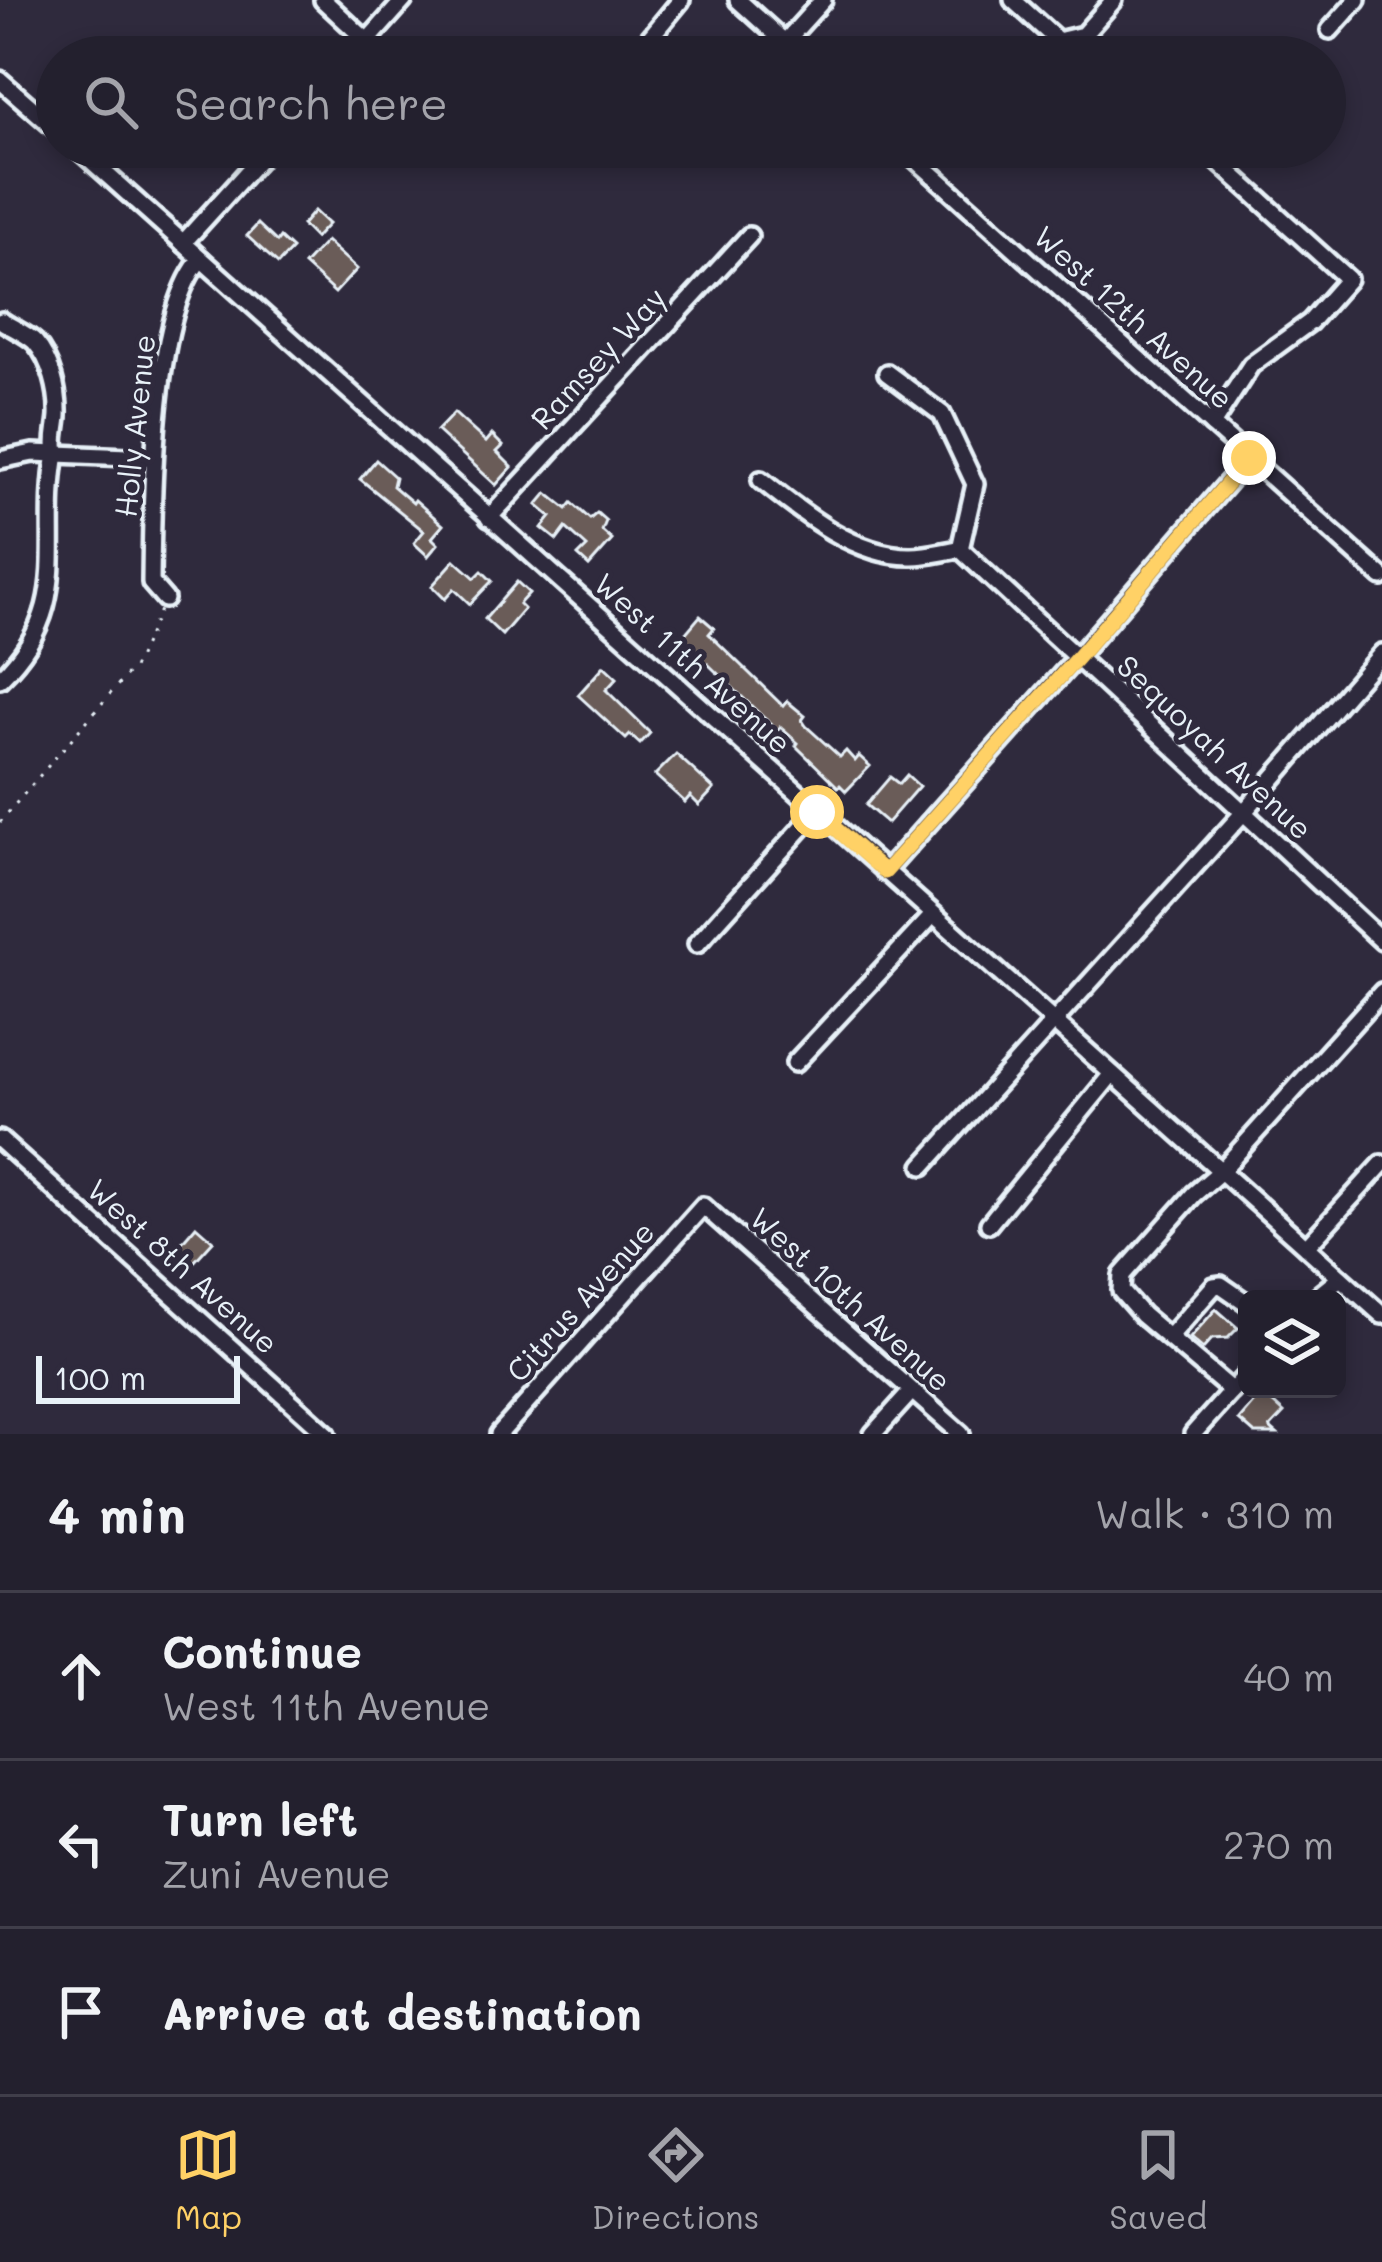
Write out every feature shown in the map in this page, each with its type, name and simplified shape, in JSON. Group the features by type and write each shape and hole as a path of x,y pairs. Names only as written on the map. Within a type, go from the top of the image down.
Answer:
{"street":[{"path":"322,0 362,36"},
{"path":"372,36 404,0"},
{"path":"651,36 681,0"},
{"path":"737,0 778,36"},
{"path":"790,36 823,0"},
{"path":"1013,0 1054,36"},
{"path":"1075,36 1083,34 1114,0"},
{"path":"1330,30 1357,0"},
{"path":"0,80 36,112"},
{"name":"West 11th Avenue","path":"99,168 1382,1315"},
{"path":"183,243 251,168"},
{"name":"West 12th Avenue","path":"926,168 1382,577"},
{"path":"1212,424 1251,365 1310,322 1348,279 1225,168"},
{"name":"Ramsey Way","path":"489,518 748,236"},
{"name":"Holly Avenue","path":"165,599 151,584 153,458 169,340 192,269 201,259"},
{"path":"0,679 25,653 47,603 58,415 45,358 34,340 2,321"},
{"path":"761,480 810,520 863,546 910,556 960,549 975,484 942,415 887,374"},
{"path":"0,460 33,453 153,458"},
{"path":"885,872 1249,458"},
{"name":"Sequoyah Avenue","path":"960,549 1382,941"},
{"path":"923,1166 1382,653"},
{"path":"698,944 817,812"},
{"path":"794,1063 933,915"},
{"path":"1232,1390 1121,1292 1122,1275 1382,992"},
{"path":"989,1224 1112,1074"},
{"name":"West 8th Avenue","path":"0,1140 328,1434"},
{"path":"1306,1247 1382,1164"},
{"name":"West 10th Avenue","path":"703,1206 961,1434"},
{"name":"Citrus Avenue","path":"500,1434 703,1206"},
{"path":"1325,1290 1340,1278"},
{"path":"1169,1337 1214,1286 1221,1285 1238,1297"},
{"path":"1193,1434 1238,1384"},
{"path":"873,1434 911,1392"}],"path":[{"path":"0,822 135,665 165,599"}],"building":[{"path":"314,211 328,224 315,238 302,225"},
{"path":"258,224 292,249 278,264 247,236"},
{"path":"326,241 357,269 335,293 304,265"},
{"path":"454,413 486,442 492,435 503,446 497,452 512,467 496,485 437,431"},
{"path":"376,460 395,477 393,486 443,525 432,538 438,544 428,556 414,543 424,531 360,479"},
{"path":"547,493 567,509 572,503 590,519 597,513 606,521 602,531 612,540 589,566 578,556 587,547 566,528 557,540 542,528 551,517 537,505"},
{"path":"455,560 475,578 482,571 492,581 470,604 454,589 445,599 432,586"},
{"path":"517,582 529,593 519,604 524,609 502,635 485,619"},
{"path":"700,616 714,628 709,634 783,706 787,701 805,716 806,726 840,757 846,751 855,761 859,756 870,766 846,791 780,727 778,730 678,642"},
{"path":"604,666 617,678 606,690 650,733 640,744 630,735 626,739 578,695"},
{"path":"676,754 714,789 699,805 690,796 685,802 655,775"},
{"path":"907,775 919,786 887,823 866,805 890,777 899,784"},
{"path":"196,1226 213,1241 189,1263 177,1248"},
{"path":"1216,1309 1238,1328 1228,1338 1212,1339 1203,1349 1190,1338"},
{"path":"1258,1398 1268,1398 1284,1413 1270,1428 1277,1434 1255,1434 1239,1420"}],"route":[{"path":"817,812 885,872 1249,458"}]}
